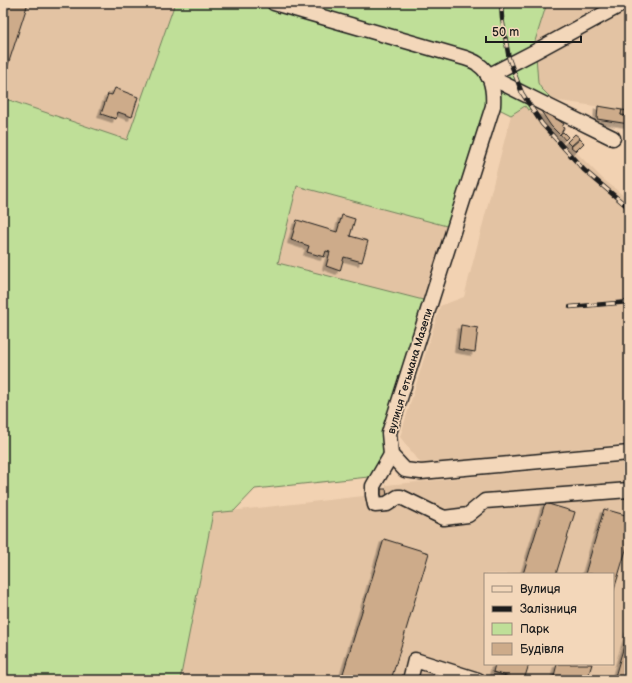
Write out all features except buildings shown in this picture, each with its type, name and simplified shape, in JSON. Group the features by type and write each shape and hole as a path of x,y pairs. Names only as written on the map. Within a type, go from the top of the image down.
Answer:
{"street":[{"path":"274,3 465,58 480,65 488,76 613,138"},
{"path":"488,76 624,3"},
{"name":"вулиця Гетьмана Мазепи","path":"391,454 390,432 493,106 493,90 488,76"},
{"path":"629,453 421,472 404,470 391,454 373,486 373,495 375,504 387,504 398,497 401,497 444,518 468,515 485,501 629,490"},
{"path":"410,680 415,660 478,680"}],"shaded area":[{"path":"3,3 175,3 127,140 3,98"},
{"path":"547,3 629,3 629,111 553,100 541,88 538,83 535,41"},
{"path":"525,106 536,106 551,126 571,147 603,179 629,200 629,443 423,466 400,437 440,306 464,297 511,115"},
{"path":"297,186 454,228 431,302 278,263"},
{"path":"629,462 629,680 180,680 213,513 381,494 381,489 386,489 386,485"}],"green space":[{"path":"175,3 438,3 454,8 456,3 547,3 535,41 538,83 553,100 544,112 537,106 528,110 525,106 511,115 493,106 454,228 297,186 278,263 431,302 378,476 255,489 234,511 213,513 180,680 3,680 3,98 127,140"}],"railway":[{"path":"501,3 509,59 522,93 542,124 584,170 629,208"},
{"path":"570,307 629,302"}]}
